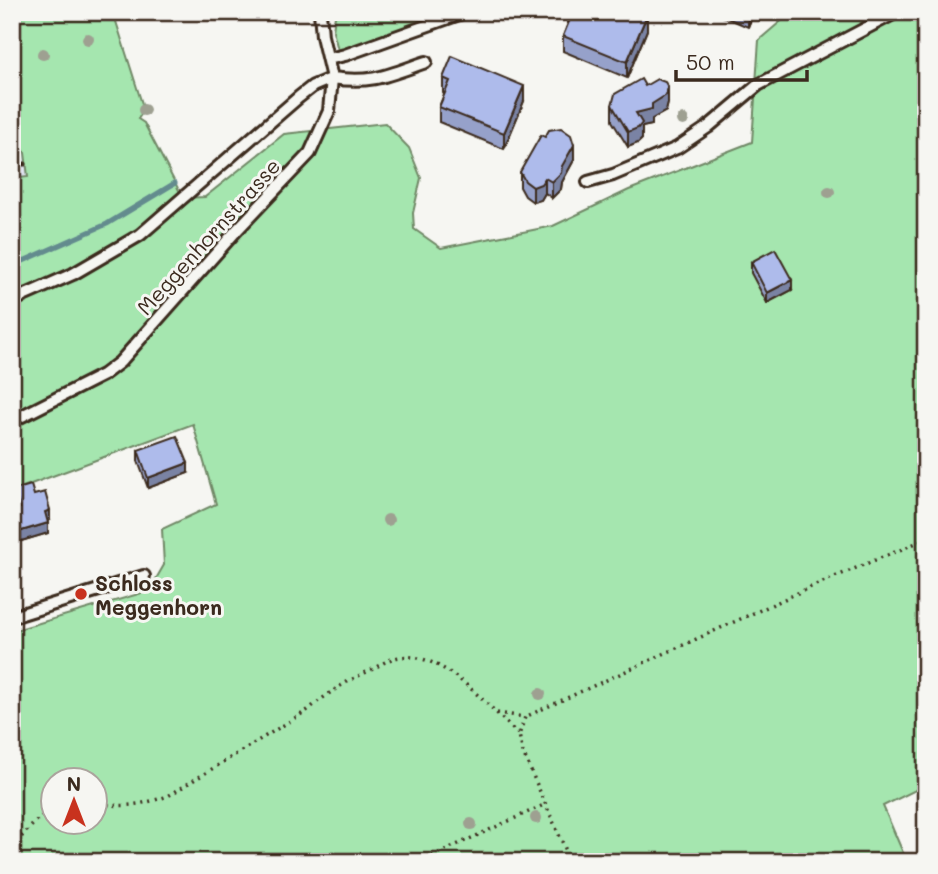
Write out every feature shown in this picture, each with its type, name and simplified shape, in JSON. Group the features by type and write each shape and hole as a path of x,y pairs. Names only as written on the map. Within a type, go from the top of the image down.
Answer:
{"lane":[{"name":"Meggenhornstrasse","path":"12,421 103,375 120,362 236,231 310,153 329,111 332,78 322,36 320,12"},
{"path":"328,59 465,12"},
{"path":"587,183 613,176 677,148 708,127 758,85 897,12"},
{"path":"12,301 73,274 139,234 313,86 332,78 374,80 426,62"},
{"path":"12,617 144,576"}],"path":[{"path":"495,712 525,717 813,586 926,539"},
{"path":"108,805 119,807 168,796 308,710 334,688 396,658 414,658 445,669 519,734"},
{"path":"525,717 519,734 523,753 571,862"},
{"path":"419,862 546,804"},
{"path":"12,847 38,820"}],"shaded area":[{"path":"12,148 21,148 25,153 29,177 12,179"}],"green space":[{"path":"12,12 113,12 144,110 138,119 144,123 183,198 205,197 284,134 385,123 409,148 421,178 413,213 414,229 441,248 553,226 629,190 752,142 759,40 787,16 788,12 926,12 926,785 883,806 907,862 12,862 12,631 149,591 164,565 162,529 216,504 193,424 12,491 12,179 28,177 25,153 21,148 12,148"},
{"path":"345,12 456,12 344,52 338,50 333,31 335,16"}],"building":[{"path":"573,12 641,12 647,15 627,62 563,36"},
{"path":"452,56 524,86 504,133 439,107 450,81 443,78"},
{"path":"641,79 645,86 657,79 665,82 668,87 666,95 652,104 652,109 636,113 642,123 628,132 612,105 615,94"},
{"path":"561,128 571,135 574,145 561,173 552,182 545,178 541,184 533,187 525,181 520,172 541,135 545,137 549,130"},
{"path":"775,249 792,280 767,293 751,262"},
{"path":"177,436 188,463 148,478 138,450"},
{"path":"31,485 34,495 45,492 50,510 45,512 48,523 18,532 12,510 20,508 14,490"},
{"path":"926,795 926,815 919,812"},
{"path":"926,833 926,855 919,852"}],"waterway":[{"path":"12,266 107,224 175,183"}],"railway":[{"path":"12,164 25,164"}],"place":[{"name":"Schloss Meggenhorn","path":"81,594"}]}
